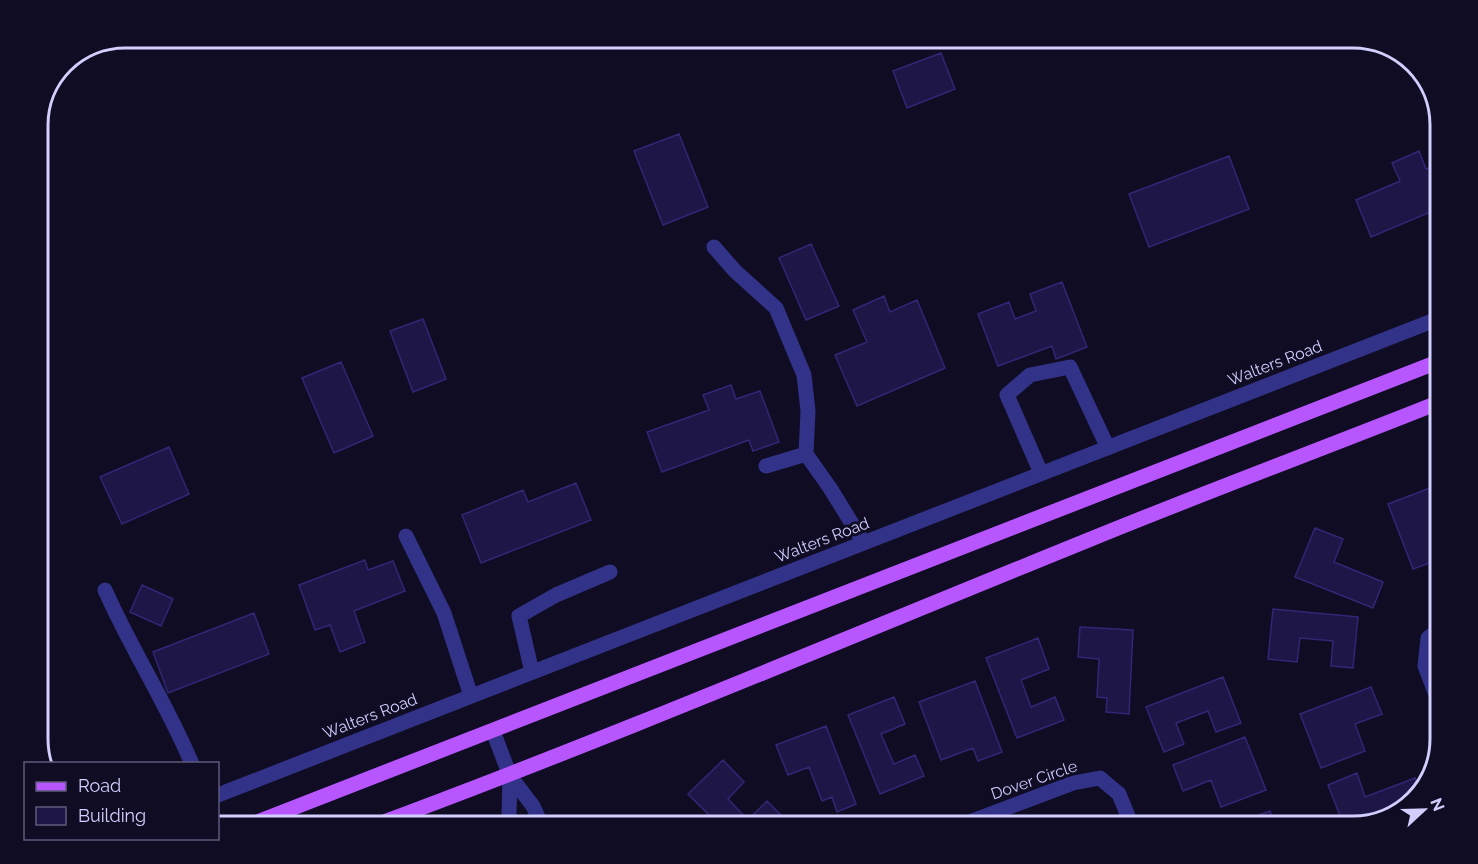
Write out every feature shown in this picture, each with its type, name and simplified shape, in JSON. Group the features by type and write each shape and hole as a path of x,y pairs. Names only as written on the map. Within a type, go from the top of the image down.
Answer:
{"main road":[{"path":"273,816 1430,365"},
{"path":"400,816 510,776 1087,541 1430,406"}],"street":[{"path":"714,247 735,271 776,308 804,375 808,411 806,453 864,543"},
{"name":"Walters Road","path":"219,795 1430,322"},
{"path":"1041,473 1007,395 1030,375 1070,367 1108,448"},
{"path":"766,466 806,453"},
{"path":"406,536 444,613 471,696"},
{"path":"532,672 519,616 556,595 610,572"},
{"path":"105,590 118,619 181,736 191,762"},
{"path":"1430,636 1425,666 1430,679"},
{"path":"493,731 510,776 533,806 538,816"},
{"path":"509,816 510,776"},
{"name":"Dover Circle","path":"986,816 1073,783 1100,778 1119,794 1128,816"}],"building":[{"path":"941,53 955,89 907,108 893,71"},
{"path":"679,134 708,207 663,225 634,151"},
{"path":"1419,151 1426,169 1430,168 1430,212 1371,237 1356,200 1400,181 1392,163"},
{"path":"1229,156 1249,209 1149,247 1129,194"},
{"path":"811,244 839,306 806,320 779,258"},
{"path":"1062,282 1087,347 1056,359 1052,346 998,366 978,314 1009,302 1015,319 1036,311 1030,294"},
{"path":"884,296 890,312 917,300 945,368 857,406 835,355 867,342 853,310"},
{"path":"423,319 446,379 413,392 390,331"},
{"path":"341,362 373,436 334,453 302,378"},
{"path":"731,385 736,399 760,391 779,442 753,451 749,440 662,472 647,432 709,410 703,395"},
{"path":"169,447 189,494 122,524 100,477"},
{"path":"576,483 591,520 481,563 462,515 523,490 528,502"},
{"path":"1430,488 1430,563 1413,569 1388,504"},
{"path":"1315,528 1343,539 1334,562 1383,582 1373,608 1295,577"},
{"path":"365,560 368,570 393,561 405,591 354,611 365,642 340,652 330,625 315,630 299,585"},
{"path":"142,585 173,599 161,626 130,612"},
{"path":"1273,609 1358,617 1353,668 1331,666 1333,641 1300,638 1297,662 1268,659"},
{"path":"254,613 269,654 168,693 153,652"},
{"path":"1080,627 1133,630 1129,714 1106,712 1107,698 1097,697 1099,659 1078,657"},
{"path":"1038,638 1049,669 1021,680 1031,707 1055,697 1064,720 1017,738 986,658"},
{"path":"1223,677 1241,723 1216,732 1208,711 1176,723 1184,744 1164,752 1146,707"},
{"path":"975,681 1002,752 978,761 973,748 941,760 919,702"},
{"path":"1371,687 1382,714 1355,724 1365,751 1321,768 1300,714"},
{"path":"894,697 905,724 881,734 894,764 915,755 924,776 880,794 848,715"},
{"path":"826,726 856,804 837,812 832,797 822,801 809,767 788,775 776,745"},
{"path":"1245,737 1266,790 1221,807 1211,780 1183,791 1173,765"},
{"path":"723,760 744,782 728,799 744,816 710,816 688,794"},
{"path":"1357,773 1365,797 1394,786 1394,804 1392,806 1363,815 1340,816 1328,785"},
{"path":"767,801 782,816 752,816"},
{"path":"1270,811 1272,816 1256,816"}]}
